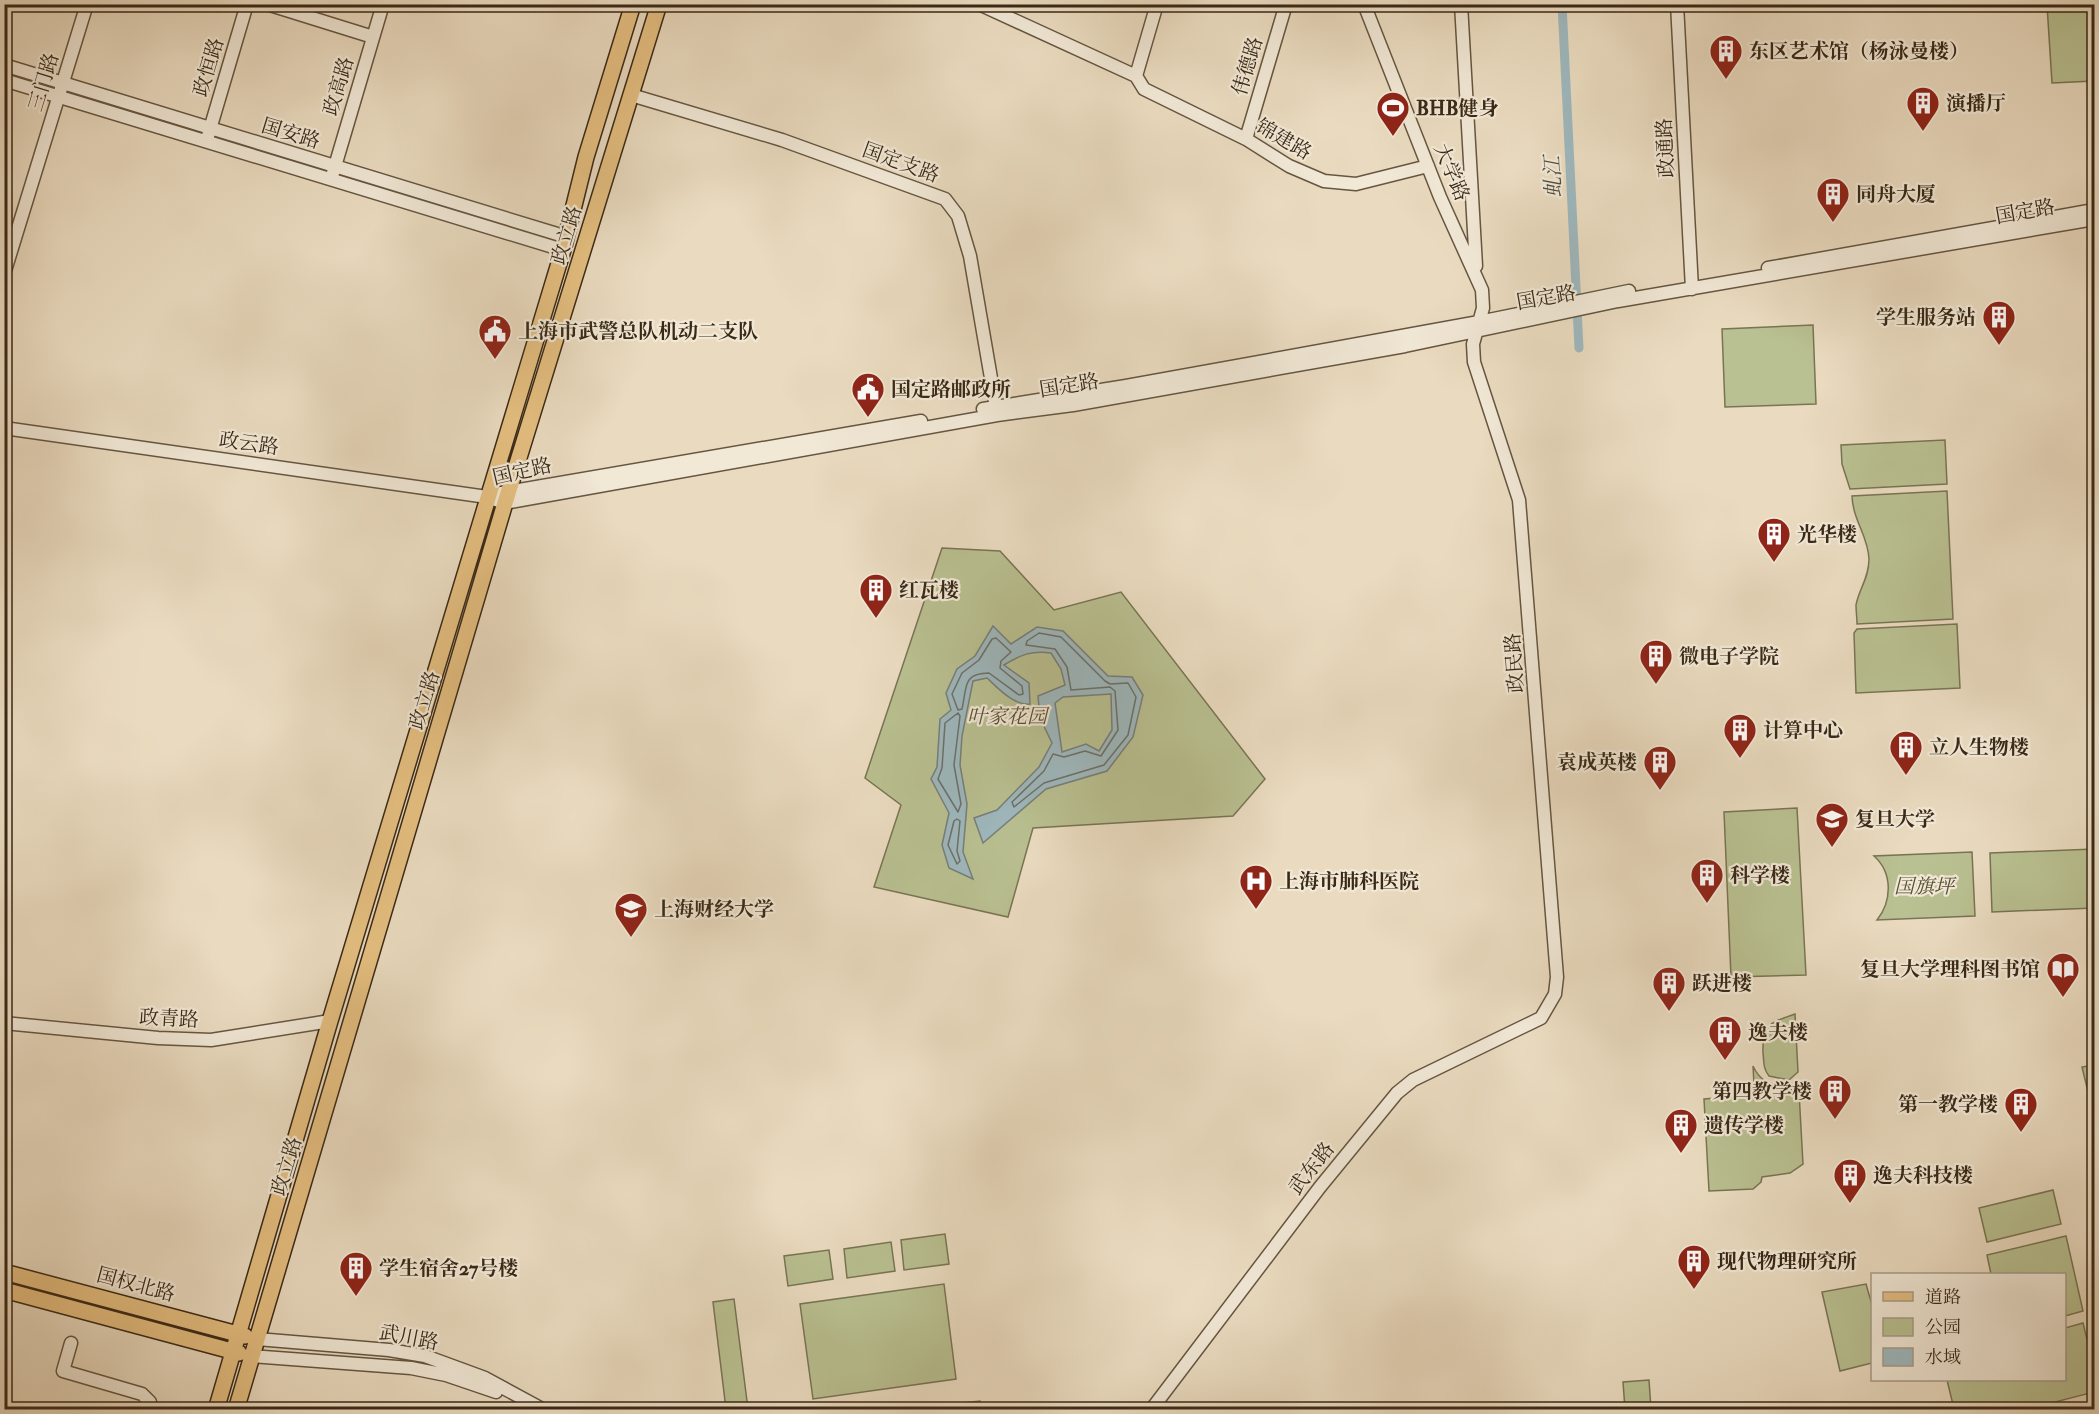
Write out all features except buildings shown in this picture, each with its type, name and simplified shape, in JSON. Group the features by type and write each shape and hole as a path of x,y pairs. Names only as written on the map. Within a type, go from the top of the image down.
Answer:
{"main road":[{"name":"政立路","path":"216,1410 236,1334 565,244 586,157 633,4"},
{"name":"政立路","path":"236,1410 507,496 659,4"},
{"name":"国权北路","path":"4,1272 257,1339"},
{"name":"国权北路","path":"4,1290 252,1356"}],"street":[{"name":"三门路","path":"4,274 87,4"},
{"name":"政恒路","path":"207,141 247,4"},
{"path":"267,4 373,37"},
{"name":"政高路","path":"331,179 383,4"},
{"name":"锦建路","path":"979,4 1136,76 1144,89 1246,139 1311,177 1339,184 1356,184 1428,166"},
{"path":"1136,76 1157,4"},
{"name":"伟德路","path":"1246,139 1286,4"},
{"name":"大学路","path":"1364,4 1428,166 1477,273 1484,298 1478,327"},
{"path":"1461,4 1477,273"},
{"name":"政通路","path":"1677,4 1691,285"},
{"name":"国安路","path":"4,65 334,166 565,244"},
{"name":"国安路","path":"4,80 331,179 565,244"},
{"name":"国定支路","path":"631,95 800,146 945,199 958,216 970,255 996,410"},
{"name":"国定路","path":"1691,285 2094,210"},
{"name":"国定路","path":"487,497 507,496 680,463 996,410 1073,405 1588,305 1614,293 1691,285 2094,219"},
{"name":"政民路","path":"1478,327 1473,344 1474,362 1519,500 1524,539 1557,977 1555,994 1549,1008"},
{"name":"政云路","path":"4,428 487,497"},
{"name":"武东路","path":"1151,1410 1320,1187 1397,1093 1413,1080 1541,1018 1549,1008"},
{"name":"政青路","path":"4,1023 158,1038 211,1040 330,1021"},
{"name":"武川路","path":"257,1339 388,1350 425,1356 485,1378 544,1410"},
{"path":"71,1343 63,1371 142,1394 150,1402 150,1410"},
{"path":"252,1356 433,1372 481,1386 530,1410"}],"green space":[{"path":"2047,5 2094,5 2094,81 2052,83"},
{"path":"1813,325 1816,404 1725,407 1722,329"},
{"path":"1945,440 1947,484 1850,489 1842,464 1841,445"},
{"path":"1947,491 1953,619 1857,624 1856,605 1869,559 1852,496"},
{"name":"叶家花园","path":"942,548 1000,551 1054,610 1121,592 1265,779 1233,816 1033,828 1008,917 874,887 901,805 865,778"},
{"path":"1957,624 1960,688 1856,693 1854,633 1857,629"},
{"path":"1797,808 1806,975 1731,977 1724,812"},
{"path":"2094,849 2094,908 1992,912 1990,853"},
{"name":"国旗坪","path":"1972,852 1975,916 1877,920 1886,904 1888,887 1885,870 1874,856"},
{"path":"1795,1014 1798,1072 1789,1080 1769,1076 1765,1068 1763,1053 1766,1030 1773,1023"},
{"path":"2094,1065 2094,1091 2088,1092 2082,1067"},
{"path":"1753,1066 1767,1082 1799,1092 1803,1164 1790,1173 1762,1177 1761,1182 1753,1189 1709,1191 1704,1099 1730,1097 1751,1090 1754,1085"},
{"path":"2053,1190 2061,1224 1987,1242 1979,1208"},
{"path":"945,1234 949,1264 904,1270 901,1240"},
{"path":"2066,1236 2083,1311 2066,1316 2066,1273 1991,1273 1987,1255"},
{"path":"891,1242 895,1271 847,1278 844,1249"},
{"path":"829,1250 833,1279 788,1286 784,1256"},
{"path":"944,1284 956,1379 813,1399 800,1304"},
{"path":"1866,1284 1871,1302 1871,1363 1840,1371 1822,1292"},
{"path":"734,1299 748,1409 726,1409 713,1302"},
{"path":"2083,1323 2094,1368 2094,1392 2028,1409 1954,1409 1947,1381 2066,1381 2066,1328"},
{"path":"1649,1380 1651,1409 1625,1409 1623,1382"},
{"path":"980,1401 981,1409 906,1409"}],"water":[{"path":"993,626 1011,644 1037,627 1063,631 1108,676 1132,677 1143,695 1133,737 1107,771 1046,789 983,843 974,818 997,810 1039,767 1052,743 1040,718 1038,696 1065,685 1061,669 1051,653 1044,652 1026,654 1004,665 1029,683 1030,704 1012,699 987,678 973,681 962,736 960,765 967,804 963,852 973,879 949,868 942,845 949,813 931,779 937,767 940,719 951,710 946,693 957,669 975,656","holes":["1111,694 1112,730 1099,751 1086,744 1062,752 1055,703 1063,697"]}],"waterway":[{"name":"虬江","path":"1562,4 1579,348"}],"place":[{"name":"东区艺术馆（杨泳曼楼）","path":"1726,80"},
{"name":"演播厅","path":"1923,132"},
{"name":"BHB健身","path":"1393,137"},
{"name":"同舟大厦","path":"1833,223"},
{"name":"学生服务站","path":"1999,346"},
{"name":"上海市武警总队机动二支队","path":"495,360"},
{"name":"国定路邮政所","path":"868,418"},
{"name":"光华楼","path":"1774,563"},
{"name":"红瓦楼","path":"876,619"},
{"name":"微电子学院","path":"1656,685"},
{"name":"计算中心","path":"1740,759"},
{"name":"立人生物楼","path":"1906,776"},
{"name":"袁成英楼","path":"1660,791"},
{"name":"复旦大学","path":"1832,848"},
{"name":"科学楼","path":"1707,904"},
{"name":"上海市肺科医院","path":"1256,910"},
{"name":"上海财经大学","path":"631,938"},
{"name":"复旦大学理科图书馆","path":"2063,998"},
{"name":"跃进楼","path":"1669,1012"},
{"name":"逸夫楼","path":"1725,1061"},
{"name":"第四教学楼","path":"1835,1120"},
{"name":"第一教学楼","path":"2021,1133"},
{"name":"遗传学楼","path":"1681,1154"},
{"name":"逸夫科技楼","path":"1850,1204"},
{"name":"现代物理研究所","path":"1694,1290"},
{"name":"学生宿舍27号楼","path":"356,1297"}]}
